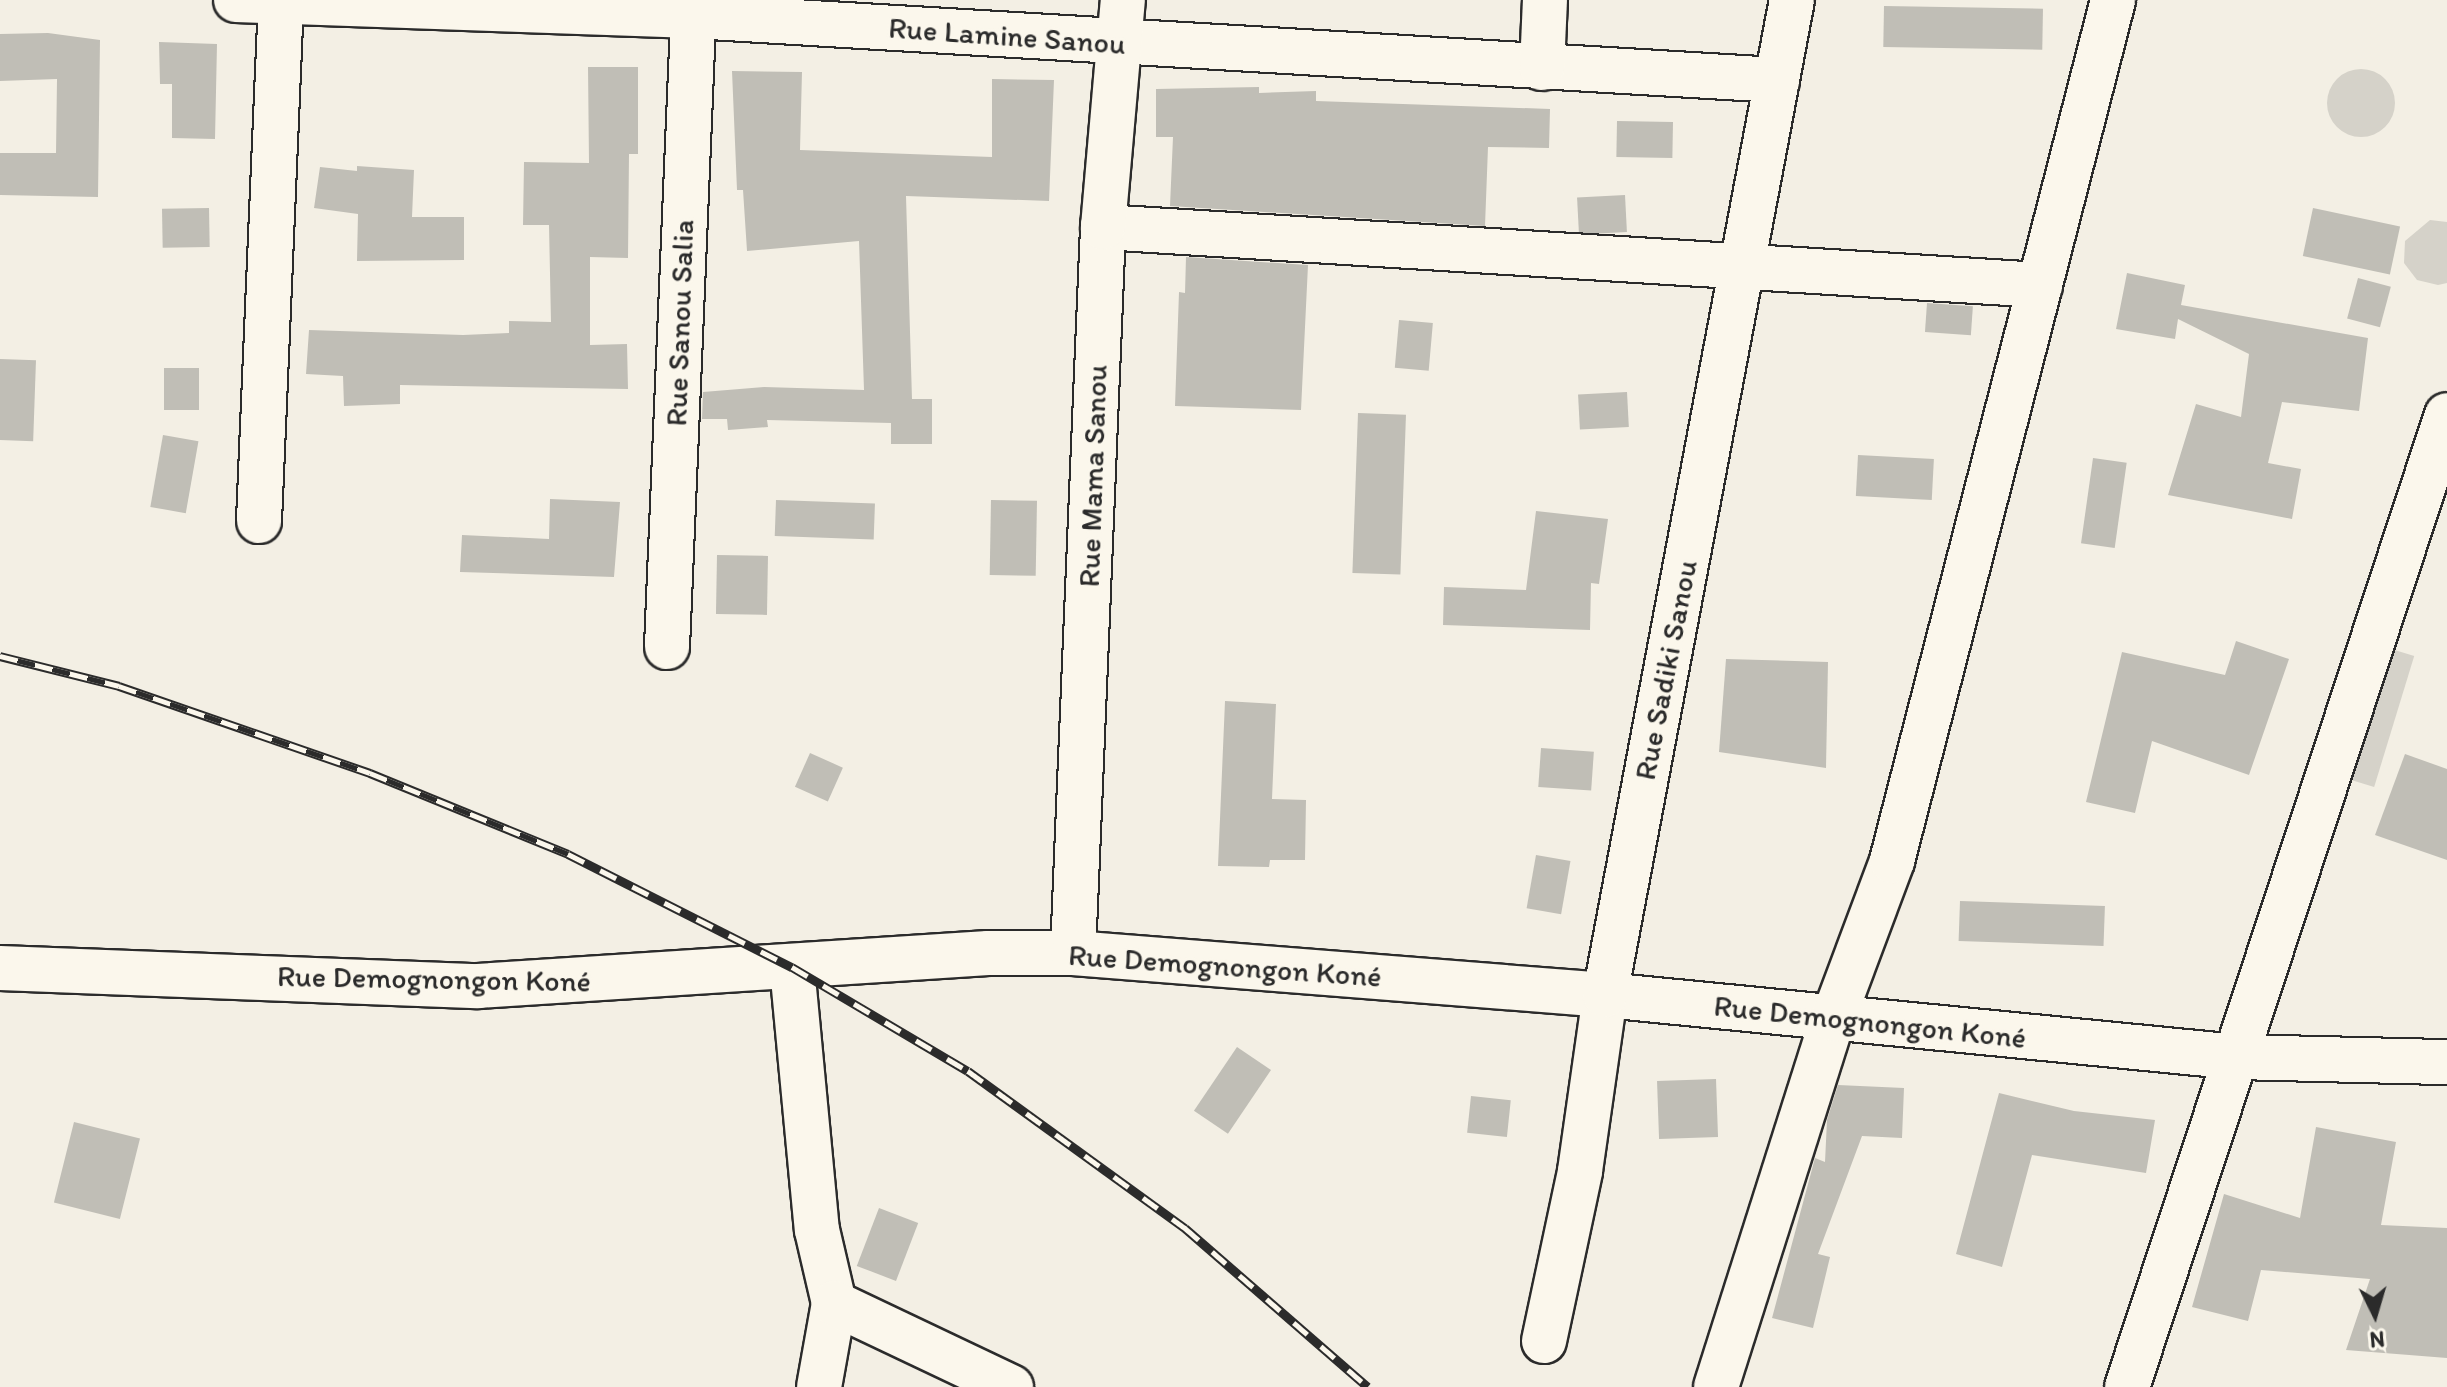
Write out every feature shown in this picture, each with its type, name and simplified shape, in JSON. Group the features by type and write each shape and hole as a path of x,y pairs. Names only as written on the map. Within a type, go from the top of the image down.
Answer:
{"street":[{"name":"Rue Lamine Sanou","path":"236,0 694,8 1121,43 1777,80"},
{"name":"Rue Mama Sanou","path":"1073,953 1103,227 1123,0"},
{"path":"1542,68 1545,0"},
{"name":"Rue Sadiki Sanou","path":"1544,1341 1580,1171 1605,995 1792,0"},
{"path":"1716,1387 1833,1019 1900,836 2113,0"},
{"path":"259,521 281,1"},
{"name":"Rue Sanou Salia","path":"667,647 694,8"},
{"path":"1103,227 2040,285"},
{"path":"2127,1387 2447,415"},
{"name":"Rue Demognongon Koné","path":"0,968 478,986 1073,953 1605,995 2237,1057 2447,1062"},
{"path":"792,967 817,1230 834,1303 819,1387"},
{"path":"834,1303 1011,1387"}],"shaded area":[{"path":"2361,69 2385,79 2395,103 2385,127 2361,137 2337,127 2327,103 2337,79"},
{"path":"2430,220 2447,222 2447,283 2438,285 2417,280 2404,263 2405,241"},
{"path":"2375,644 2414,656 2374,787 2335,775"}],"building":[{"path":"1884,6 2043,9 2042,50 1883,47"},
{"path":"48,33 100,40 98,197 0,195 0,153 56,153 57,79 0,81 0,34"},
{"path":"159,42 217,44 215,139 172,138 172,84 160,84"},
{"path":"588,67 638,67 638,154 629,154 628,258 590,257 590,345 627,344 628,389 400,385 400,404 344,406 343,376 306,374 309,330 463,335 509,333 509,321 551,322 549,225 523,225 524,162 589,163"},
{"path":"732,71 802,72 800,150 992,157 992,79 1054,80 1049,201 906,196 912,399 932,399 932,444 891,444 891,423 767,420 768,427 728,430 727,419 702,419 703,392 764,387 864,390 859,241 747,251 743,190 737,190"},
{"path":"1259,87 1259,93 1316,91 1316,101 1550,109 1549,148 1488,147 1485,226 1170,206 1173,137 1156,137 1156,89"},
{"path":"1617,121 1673,122 1672,158 1616,157"},
{"path":"357,166 414,170 412,217 464,217 464,260 357,261 358,214 314,208 320,167 357,171"},
{"path":"1625,195 1627,232 1579,234 1577,198"},
{"path":"209,208 210,247 163,248 162,209"},
{"path":"2313,208 2400,227 2390,274 2303,256"},
{"path":"1186,257 1308,265 1301,410 1175,406 1179,292 1185,293"},
{"path":"2127,273 2185,285 2181,305 2368,338 2359,411 2282,402 2268,463 2301,469 2292,519 2168,495 2196,404 2241,417 2249,354 2178,319 2175,339 2116,329"},
{"path":"2358,278 2391,287 2380,327 2347,319"},
{"path":"1927,303 1973,306 1971,335 1925,332"},
{"path":"1399,320 1433,323 1429,371 1395,368"},
{"path":"0,359 36,360 33,441 0,440"},
{"path":"164,368 199,368 199,410 164,410"},
{"path":"1627,392 1629,427 1580,430 1578,395"},
{"path":"1358,413 1406,415 1400,575 1352,573"},
{"path":"163,435 198,441 186,513 150,507"},
{"path":"1858,455 1934,459 1932,500 1856,496"},
{"path":"2093,458 2127,463 2115,548 2081,543"},
{"path":"550,499 620,502 614,577 460,572 462,535 549,539"},
{"path":"776,500 875,503 874,539 775,536"},
{"path":"991,500 1037,501 1036,576 990,575"},
{"path":"1536,511 1608,519 1599,584 1591,583 1590,630 1443,625 1444,587 1526,590"},
{"path":"717,555 768,556 767,615 716,614"},
{"path":"2236,641 2289,659 2249,775 2152,741 2135,813 2086,802 2122,652 2225,675"},
{"path":"1726,659 1828,662 1826,768 1719,752"},
{"path":"1225,701 1276,704 1272,799 1306,800 1305,860 1270,860 1269,867 1218,866"},
{"path":"1541,748 1594,752 1591,791 1538,787"},
{"path":"810,753 843,768 828,801 795,787"},
{"path":"2405,754 2447,769 2447,860 2375,835"},
{"path":"1536,855 1570,861 1561,914 1527,908"},
{"path":"1960,901 2105,906 2104,946 1959,941"},
{"path":"1237,1047 1271,1070 1228,1134 1194,1111"},
{"path":"1716,1079 1718,1137 1659,1139 1657,1081"},
{"path":"1838,1085 1904,1088 1902,1138 1862,1136 1818,1254 1830,1257 1813,1328 1772,1318 1815,1158 1825,1162 1827,1120"},
{"path":"1999,1093 2074,1111 2155,1120 2146,1173 2032,1155 2002,1267 1956,1254"},
{"path":"1471,1096 1511,1100 1507,1137 1467,1133"},
{"path":"74,1122 140,1138 120,1219 54,1203"},
{"path":"2316,1127 2396,1142 2381,1225 2447,1228 2447,1358 2346,1350 2370,1279 2261,1270 2248,1321 2192,1307 2224,1194 2300,1218"},
{"path":"879,1208 918,1223 896,1281 857,1266"}],"railway":[{"path":"0,656 119,686 370,773 568,854 792,967 968,1071 1185,1228 1368,1387"}]}
